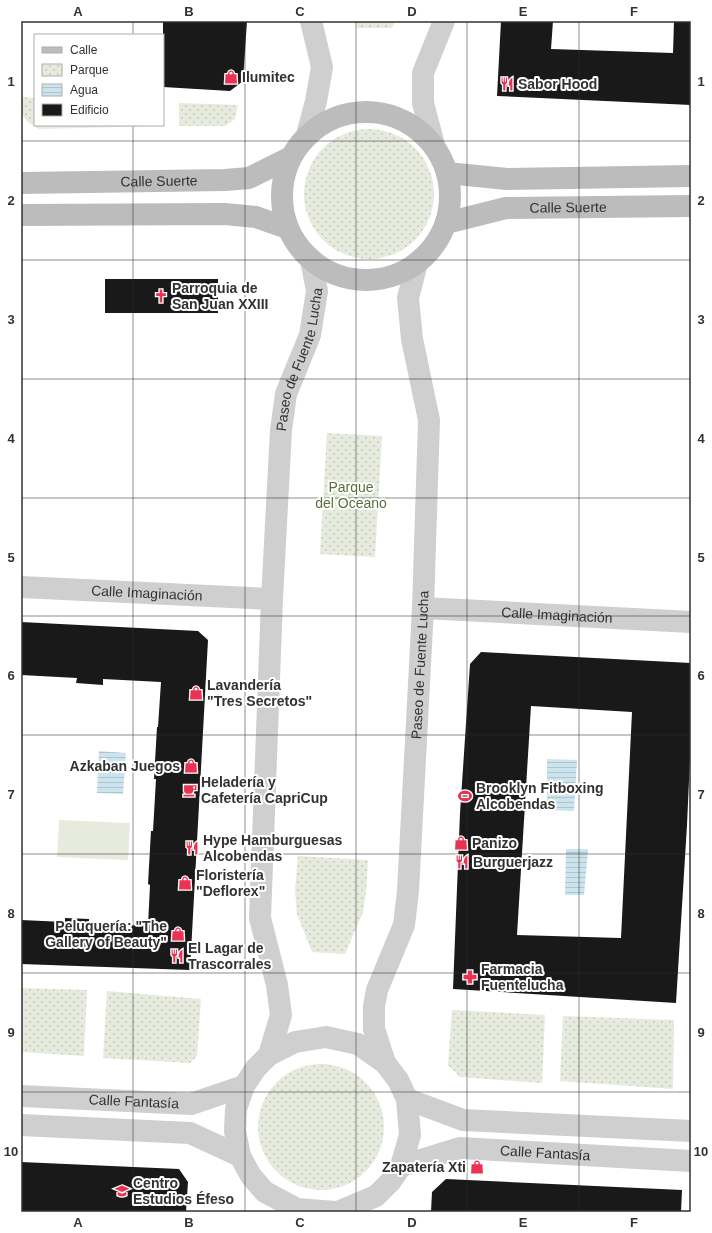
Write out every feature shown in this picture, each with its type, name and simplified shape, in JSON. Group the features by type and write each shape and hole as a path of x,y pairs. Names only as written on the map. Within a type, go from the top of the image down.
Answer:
{"main road":[{"path":"372,112 407,122 434,145 447,173 451,198 446,223 435,245 417,263 382,279 344,277 311,260 294,240 287,228 281,196 284,176 291,156 307,135 337,117 372,112"},
{"name":"Calle Suerte","path":"21,183 225,180 249,178 291,156"},
{"name":"Calle Suerte","path":"447,173 507,179 691,176"},
{"name":"Calle Suerte","path":"446,223 506,208 691,206"},
{"path":"21,215 225,214 256,217 287,228"}],"street":[{"path":"307,135 316,102 322,67 311,21"},
{"path":"434,145 423,103 423,73 444,21"},
{"name":"Paseo de Fuente Lucha","path":"270,1055 281,1014 277,985 260,918 272,600 281,430 286,394 310,335 317,291 311,260"},
{"name":"Paseo de Fuente Lucha","path":"385,1063 374,1029 374,1006 377,990 404,925 408,890 423,608 429,420 412,339 408,298 417,263"},
{"name":"Calle Imaginación","path":"21,587 272,600"},
{"name":"Calle Imaginación","path":"423,608 691,622"},
{"path":"335,1212 297,1210 266,1202 240,1156 235,1131 236,1109 244,1086 256,1068 270,1055 296,1042 326,1037 358,1044 385,1063 398,1080 407,1099 410,1135 401,1166 372,1204 338,1212"},
{"name":"Calle Fantasía","path":"21,1096 191,1104 244,1086"},
{"name":"Calle Fantasía","path":"407,1099 463,1120 691,1131"},
{"name":"Calle Fantasía","path":"21,1125 190,1133 240,1156"},
{"name":"Calle Fantasía","path":"401,1166 460,1148 690,1164"}],"green space":[{"path":"355,21 395,21 392,28 358,28"},
{"path":"21,97 34,98 34,126 26,120 21,109"},
{"path":"179,103 238,105 235,119 225,126 179,126"},
{"path":"34,126 156,126 39,129"},
{"path":"369,129 382,130 394,134 415,148 429,169 433,181 433,207 429,219 415,240 394,254 382,258 369,259 356,258 344,254 323,240 309,219 305,207 304,194 305,181 309,169 323,148 344,134 356,130"},
{"name":"Parque del Oceano","path":"327,433 382,436 375,557 320,554"},
{"path":"59,820 130,823 128,860 57,857"},
{"path":"298,856 368,860 363,912 345,954 312,952 297,914 295,890"},
{"path":"21,988 87,990 84,1056 21,1052"},
{"path":"107,991 201,999 197,1056 190,1063 103,1058"},
{"path":"452,1010 545,1015 542,1083 460,1077 448,1065"},
{"path":"563,1016 674,1020 673,1089 560,1081"},
{"path":"327,1064 351,1072 361,1078 370,1087 379,1103 383,1115 383,1139 379,1151 370,1167 361,1176 345,1185 333,1189 315,1190 291,1182 281,1176 272,1167 263,1151 259,1139 258,1121 266,1097 272,1087 281,1078 297,1069 309,1065"}],"water":[{"path":"99,751 126,753 123,794 97,793"},
{"path":"547,759 577,760 574,811 547,810"},
{"path":"566,849 588,849 584,895 565,895"}],"building":[{"path":"163,21 247,21 243,81 230,91 164,87"},
{"path":"501,21 553,21 551,49 673,53 674,21 691,21 691,105 497,96"},
{"name":"Parroquia de San Juan XXIII","path":"105,279 218,279 218,313 105,313"},
{"path":"21,622 198,631 208,640 190,970 21,964 21,920 65,922 65,918 89,919 89,923 148,926 150,885 148,884 151,831 153,831 156,779 154,779 161,682 103,679 103,685 76,683 77,678 21,675"},
{"path":"481,652 691,663 691,737 676,1003 453,989 460,813 470,664","holes":["531,706 632,712 621,938 517,935"]},
{"path":"21,1162 179,1169 188,1182 186,1212 21,1212"},
{"path":"446,1179 682,1190 681,1212 431,1212 432,1192"}],"place":[{"name":"Ilumitec","path":"231,77"},
{"name":"Sabor Hood","path":"507,84"},
{"name":"Parroquia de San Juan XXIII","path":"161,296"},
{"name":"Lavandería \"Tres Secretos\"","path":"196,693"},
{"name":"Azkaban Juegos","path":"191,766"},
{"name":"Heladería y Cafetería CapriCup","path":"190,790"},
{"name":"Brooklyn Fitboxing Alcobendas","path":"465,796"},
{"name":"Panizo","path":"461,843"},
{"name":"Hype Hamburguesas Alcobendas","path":"192,848"},
{"name":"Burguerjazz","path":"462,862"},
{"name":"Floristería \"Deflorex\"","path":"185,883"},
{"name":"Peluquería: \"The Gallery of Beauty\"","path":"178,934"},
{"name":"El Lagar de Trascorrales","path":"177,956"},
{"name":"Farmacia Fuentelucha","path":"470,977"},
{"name":"Zapatería Xti","path":"477,1167"},
{"name":"Centro Estudios Éfeso","path":"122,1191"}]}
